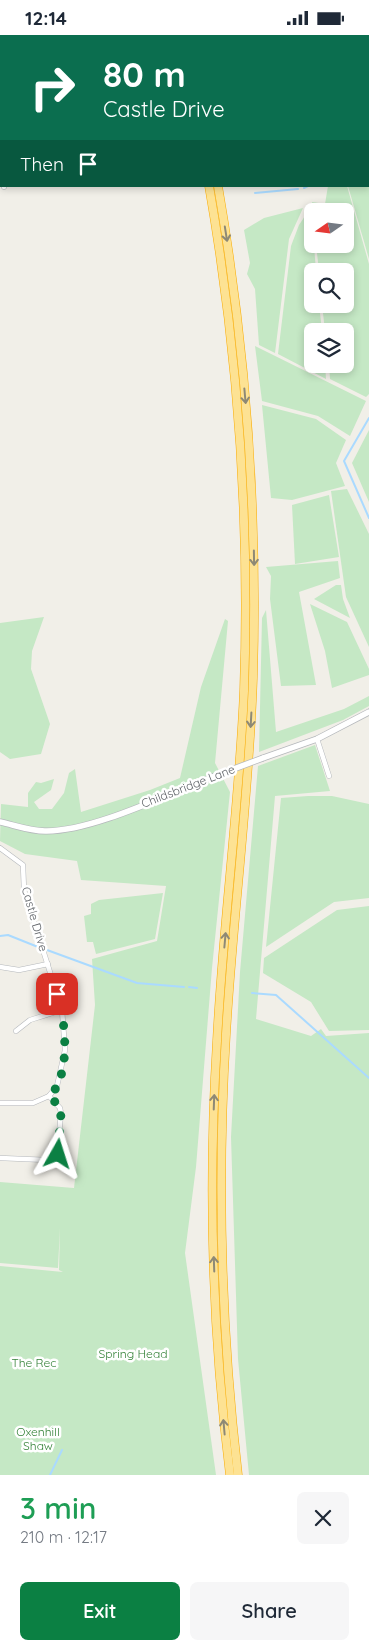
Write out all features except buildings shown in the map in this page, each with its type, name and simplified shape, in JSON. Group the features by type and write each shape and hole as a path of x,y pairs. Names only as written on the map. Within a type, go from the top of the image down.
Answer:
{"highway":[{"path":"209,187 226,300 236,399 242,481 245,585 241,755 219,1002 213,1145 216,1324 230,1475"},
{"path":"218,187 232,280 244,387 254,560 252,712 245,827 227,1018 222,1156 224,1293 238,1475"}],"street":[{"name":"Childsbridge Lane","path":"0,822 44,831 70,828 113,815 215,775 316,739 369,713"},
{"path":"316,739 329,776"},
{"name":"Castle Drive","path":"0,848 24,865 24,890 62,1010 65,1053 57,1086 50,1096"},
{"path":"0,967 18,970 48,964"},
{"path":"16,1031 30,1019 62,1010"},
{"path":"0,1103 33,1103 50,1096 60,1108 61,1113 57,1156 47,1161 0,1158"}],"green space":[{"path":"328,187 347,187 352,203 325,203"},
{"path":"348,187 369,187 369,259"},
{"path":"303,208 289,239 275,353 259,345 255,289 247,274 250,263 244,230 264,218"},
{"path":"354,211 369,264 369,394 366,397 330,379 330,373 354,373 354,323 324,323 323,313 354,313 354,263 318,263 317,253 354,253"},
{"path":"304,218 304,253 315,253 315,263 304,263 304,313 320,313 321,323 304,323 304,368 278,354 291,246"},
{"path":"255,346 304,370 304,373 309,373 366,401 350,436 318,416 262,401"},
{"path":"314,373 326,373 326,379"},
{"path":"262,405 316,419 346,440 336,463 345,486 292,500 271,498"},
{"path":"369,430 369,502 352,463"},
{"path":"347,489 369,534 369,647 346,597 331,491"},
{"path":"329,495 339,557 295,564 292,505"},
{"path":"338,561 340,578 299,592 316,685 281,686 270,599 271,576 266,567"},
{"path":"336,585 341,585 343,599 350,618 314,599"},
{"path":"310,604 347,622 369,669 369,675 332,688 325,651"},
{"path":"266,610 276,732 344,709 369,696 369,706 343,720 259,752 262,618"},
{"path":"44,617 32,651 31,669 50,724 41,754 10,759 0,752 0,623"},
{"name":"Spring Head","path":"225,619 228,621 215,763 230,792 212,968 196,1167 185,1253 216,1475 0,1475 0,1266 63,1272 59,1270 60,1228 58,1268 0,1263 0,1182 74,1188 95,1005 92,959 157,941 166,886 81,880 77,861 25,854 0,841 1,804 28,807 28,793 36,782 41,783 54,779 51,790 34,802 39,809 52,809 64,793 69,773 75,769 81,812 150,790 180,778 201,687"},
{"path":"315,745 330,791 275,796 256,1019 311,1036 321,1029 326,1036 369,1033 369,1475 249,1475 238,1359 231,1137 240,972 258,766"},
{"path":"332,796 369,804 369,898 334,902 266,947 281,798"},
{"path":"163,893 155,939 96,954 93,942 87,942 84,916 91,914 91,904 99,900"},
{"path":"369,906 369,1030 329,1031 311,1002 263,973 264,958 337,910"}],"waterway":[{"path":"255,193 298,189"},
{"path":"369,418 344,461 369,518"},
{"path":"0,936 8,935 38,947"},
{"path":"47,950 137,983 184,987"},
{"path":"189,987 197,988"},
{"path":"252,993 276,995 369,1078"},
{"path":"50,1475 62,1450"}],"route":[{"path":"57,994 62,1010 65,1050 59,1080 50,1096 60,1108 61,1113 58,1154"}],"park label":[{"name":"The Rec","path":"34,1362"},
{"name":"Oxenhill Shaw","path":"38,1438"}]}
